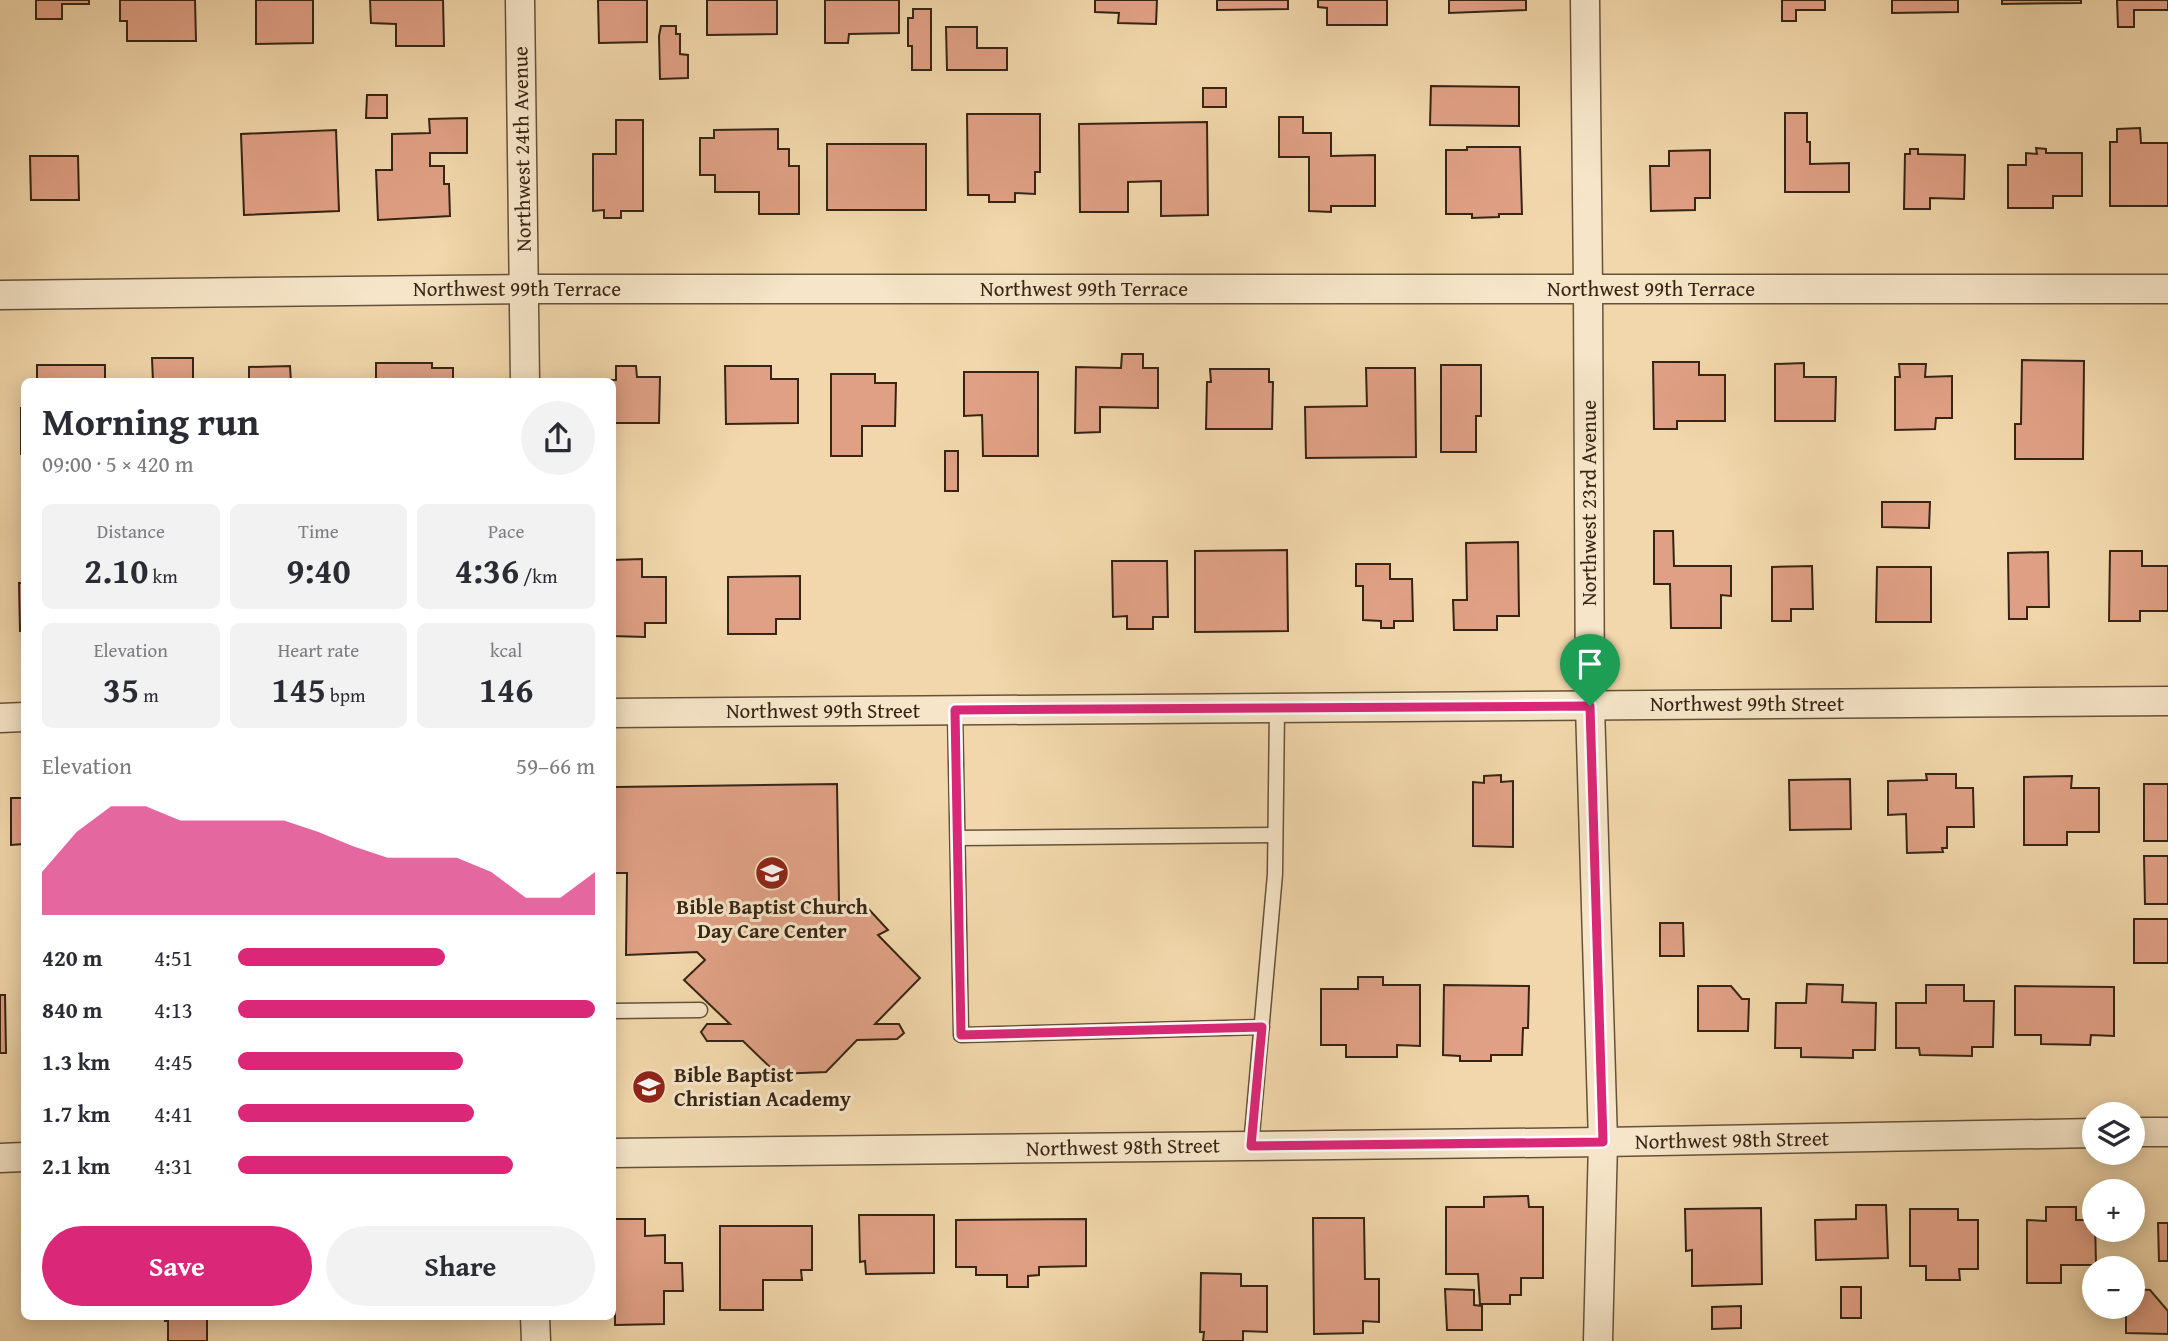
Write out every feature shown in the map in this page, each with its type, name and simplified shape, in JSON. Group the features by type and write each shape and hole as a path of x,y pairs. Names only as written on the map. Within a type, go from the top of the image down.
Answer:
{"street":[{"name":"Northwest 24th Avenue","path":"520,0 525,378"},
{"name":"Northwest 23rd Avenue","path":"1585,0 1590,706 1603,1142 1598,1341"},
{"name":"Northwest 99th Terrace","path":"0,295 524,289 2168,289"},
{"name":"Northwest 99th Street","path":"616,713 2168,701"},
{"path":"0,718 21,717"},
{"path":"2145,1132 2168,1132"},
{"name":"Northwest 98th Street","path":"616,1153 1603,1142 2082,1133"},
{"path":"0,1157 21,1157"},
{"path":"535,1320 536,1341"}],"lane":[{"path":"1251,1146 1275,874 1277,708"},
{"path":"955,710 961,1035 1262,1027"},
{"path":"958,838 1275,835"},
{"path":"616,1011 700,1010"}],"building":[{"path":"36,0 89,0 89,4 62,4 62,19 36,19"},
{"path":"120,0 195,0 196,41 127,41 127,21 120,21"},
{"path":"256,0 313,0 313,43 256,44"},
{"path":"370,0 443,0 444,46 396,46 396,24 371,23"},
{"path":"598,0 647,0 647,42 599,43"},
{"path":"707,0 777,0 777,34 707,35"},
{"path":"825,0 899,0 899,33 849,34 848,43 825,43"},
{"path":"1095,0 1157,0 1156,24 1118,23 1119,13 1095,12"},
{"path":"1217,0 1288,0 1288,9 1217,10"},
{"path":"1318,0 1387,0 1387,25 1327,25 1327,8 1318,7"},
{"path":"1449,0 1526,0 1526,10 1449,13"},
{"path":"1782,0 1825,0 1825,10 1796,10 1796,21 1782,21"},
{"path":"1892,0 1958,0 1958,12 1892,13"},
{"path":"2002,0 2081,0 2081,3 2002,4"},
{"path":"2117,0 2168,0 2168,10 2134,10 2134,27 2118,27"},
{"path":"913,9 931,9 931,70 912,70 912,46 908,46 908,18 913,18"},
{"path":"661,26 676,26 676,34 680,34 680,54 688,55 688,78 660,79"},
{"path":"946,27 977,27 977,48 1007,48 1007,70 947,70"},
{"path":"1431,86 1519,87 1519,126 1430,125"},
{"path":"1203,88 1226,88 1226,107 1203,107"},
{"path":"367,95 387,95 387,118 366,118"},
{"path":"1785,113 1807,113 1810,164 1849,163 1849,192 1785,192"},
{"path":"967,114 1040,114 1040,172 1035,172 1035,194 1015,193 1015,202 989,202 989,195 968,195"},
{"path":"1279,117 1303,117 1303,133 1331,133 1331,156 1375,155 1375,206 1331,206 1331,212 1309,211 1309,157 1279,157"},
{"path":"467,118 467,153 430,153 430,166 444,166 444,184 449,184 450,216 378,220 376,170 392,170 392,134 430,133 429,119"},
{"path":"616,120 643,120 643,211 621,211 621,218 604,218 604,210 593,211 593,154 616,154"},
{"path":"1207,122 1208,215 1161,216 1161,181 1128,182 1128,212 1080,212 1079,124"},
{"path":"2140,128 2141,143 2168,143 2168,206 2110,206 2110,142 2117,142 2117,129"},
{"path":"778,129 778,149 789,149 789,166 799,166 799,214 759,214 759,192 715,192 715,175 700,175 700,138 714,138 714,130"},
{"path":"336,130 339,211 244,215 241,134"},
{"path":"827,144 926,144 926,210 827,210"},
{"path":"1467,147 1520,147 1522,214 1472,218 1472,214 1446,214 1446,150 1467,150"},
{"path":"2036,148 2046,149 2046,153 2082,153 2082,196 2053,196 2053,208 2008,208 2008,165 2026,165 2026,153 2037,154"},
{"path":"1910,149 1918,149 1918,154 1965,155 1964,199 1930,198 1930,209 1904,209 1905,154 1910,154"},
{"path":"1710,150 1710,198 1695,198 1695,210 1651,211 1650,166 1669,166 1669,151"},
{"path":"30,156 78,156 79,200 31,200"},
{"path":"1122,354 1143,354 1143,368 1158,368 1158,408 1100,407 1100,432 1075,433 1076,367 1121,368"},
{"path":"152,358 193,358 193,378 153,378"},
{"path":"2022,360 2084,361 2083,459 2015,459 2015,424 2021,424"},
{"path":"1653,362 1699,362 1699,375 1725,375 1725,421 1677,421 1677,429 1654,429"},
{"path":"376,363 432,363 432,368 453,368 453,378 376,378"},
{"path":"1804,363 1804,377 1836,377 1835,421 1775,421 1775,364"},
{"path":"1899,364 1926,364 1925,377 1952,376 1952,418 1936,418 1935,429 1895,430 1895,377 1900,377"},
{"path":"37,365 105,365 105,378 37,378"},
{"path":"1441,365 1481,365 1481,416 1476,416 1476,452 1441,452"},
{"path":"290,366 291,378 249,378 249,367"},
{"path":"616,366 636,366 637,377 660,377 659,423 616,423"},
{"path":"725,366 771,366 771,379 798,379 798,423 726,424"},
{"path":"1366,368 1415,368 1416,457 1306,458 1305,407 1367,406"},
{"path":"1210,369 1269,369 1269,382 1273,382 1272,429 1206,429 1207,382 1211,382"},
{"path":"964,372 1038,372 1038,456 983,456 982,415 964,416"},
{"path":"831,374 875,374 875,383 896,383 895,426 862,426 862,456 831,456"},
{"path":"945,451 958,451 958,491 945,491"},
{"path":"1882,502 1930,502 1929,528 1882,527"},
{"path":"1654,531 1673,531 1674,566 1731,566 1731,596 1721,595 1721,628 1671,628 1670,584 1654,584"},
{"path":"1518,542 1519,616 1497,616 1497,630 1454,630 1453,600 1467,600 1466,543"},
{"path":"1287,550 1288,631 1195,632 1195,551"},
{"path":"2110,551 2142,551 2142,566 2168,566 2168,611 2140,611 2140,621 2109,621"},
{"path":"2048,552 2049,607 2027,607 2027,619 2009,619 2008,553"},
{"path":"642,559 642,577 666,577 666,623 645,623 645,637 616,636 616,560"},
{"path":"1112,561 1167,561 1168,617 1153,617 1153,629 1127,629 1127,616 1113,617"},
{"path":"1356,564 1390,564 1390,579 1412,579 1413,621 1394,621 1394,628 1381,628 1381,621 1363,620 1363,586 1356,586"},
{"path":"1812,566 1813,609 1791,609 1791,621 1772,621 1772,567"},
{"path":"1877,567 1931,567 1931,622 1876,622"},
{"path":"800,576 800,619 776,619 776,634 728,634 728,577"},
{"path":"19,583 21,583 21,631"},
{"path":"1926,774 1956,774 1956,788 1973,788 1974,827 1947,827 1947,848 1942,848 1943,852 1907,853 1906,814 1888,815 1888,781 1927,780"},
{"path":"1501,775 1501,782 1513,781 1513,847 1473,846 1473,782 1484,783 1484,776"},
{"path":"2072,776 2071,788 2099,788 2099,832 2067,832 2067,845 2024,845 2024,777"},
{"path":"1850,779 1851,829 1790,830 1789,780"},
{"path":"837,784 839,902 864,904 888,930 878,935 920,978 875,1024 899,1024 904,1033 897,1039 857,1040 826,1072 777,1074 743,1041 707,1041 701,1032 707,1024 730,1024 684,980 705,960 697,952 626,955 627,873 616,873 616,787"},
{"path":"2144,784 2168,784 2168,841 2144,841"},
{"path":"11,798 21,798 21,844 11,845"},
{"path":"2144,856 2168,856 2168,904 2145,904"},
{"path":"2134,919 2168,919 2168,963 2134,963"},
{"path":"1660,923 1683,923 1684,956 1660,956"},
{"path":"1358,977 1383,977 1383,985 1420,985 1420,1046 1397,1045 1397,1057 1346,1057 1346,1045 1321,1045 1321,989 1358,989"},
{"path":"1807,984 1843,985 1842,1002 1876,1003 1875,1050 1853,1050 1853,1058 1801,1057 1801,1048 1775,1048 1776,1003 1806,1003"},
{"path":"1444,985 1529,986 1528,1028 1523,1028 1522,1055 1491,1055 1491,1061 1460,1061 1460,1056 1443,1055"},
{"path":"1926,985 1964,985 1964,1001 1994,1001 1993,1047 1972,1047 1972,1056 1920,1055 1919,1048 1896,1048 1896,1003 1926,1003"},
{"path":"1698,986 1731,986 1742,999 1749,999 1748,1031 1698,1031"},
{"path":"2015,986 2114,987 2114,1036 2091,1035 2090,1045 2041,1044 2041,1035 2015,1035"},
{"path":"0,995 5,995 6,1053 0,1053"},
{"path":"1528,1196 1529,1207 1543,1207 1543,1278 1521,1278 1521,1295 1510,1295 1510,1304 1480,1304 1478,1274 1446,1274 1446,1207 1484,1207 1484,1197"},
{"path":"1856,1205 1886,1205 1888,1258 1816,1260 1815,1220 1856,1219"},
{"path":"2046,1207 2076,1207 2076,1220 2082,1220 2082,1242 2095,1242 2096,1256 2082,1256 2082,1265 2061,1265 2061,1283 2027,1283 2027,1220 2046,1221"},
{"path":"1761,1208 1762,1284 1692,1286 1692,1250 1686,1251 1685,1209"},
{"path":"1910,1209 1958,1209 1958,1220 1978,1220 1978,1269 1959,1269 1960,1280 1926,1280 1926,1266 1910,1266"},
{"path":"859,1215 934,1215 934,1273 866,1274 865,1261 860,1262"},
{"path":"1313,1218 1364,1218 1365,1279 1379,1279 1379,1322 1363,1321 1363,1333 1314,1334"},
{"path":"616,1219 645,1219 645,1236 665,1235 665,1263 682,1263 683,1291 664,1291 664,1324 615,1325"},
{"path":"1086,1219 1086,1266 1039,1267 1039,1275 1028,1276 1028,1287 1007,1287 1007,1275 976,1275 976,1267 956,1267 956,1220"},
{"path":"2158,1223 2168,1223 2168,1261 2159,1261"},
{"path":"720,1226 812,1226 812,1270 801,1270 802,1280 763,1280 763,1310 720,1310"},
{"path":"1201,1273 1241,1274 1241,1286 1267,1286 1267,1332 1243,1331 1243,1341 1203,1341 1204,1332 1200,1332"},
{"path":"1841,1287 1861,1287 1861,1318 1841,1318"},
{"path":"1445,1289 1474,1290 1474,1305 1482,1306 1482,1330 1447,1330"},
{"path":"2145,1290 2150,1290 2168,1311 2168,1334 2126,1333 2126,1319 2145,1319"},
{"path":"1741,1306 1741,1328 1712,1329 1712,1307"},
{"path":"207,1320 207,1341 168,1341 168,1321 165,1321"}],"place":[{"name":"Bible Baptist Church Day Care Center","path":"772,873"},
{"name":"Bible Baptist Christian Academy","path":"649,1087"}],"route":[{"path":"1590,706 1603,1142 1251,1146 1262,1027 961,1035 955,710 1590,706"}]}
